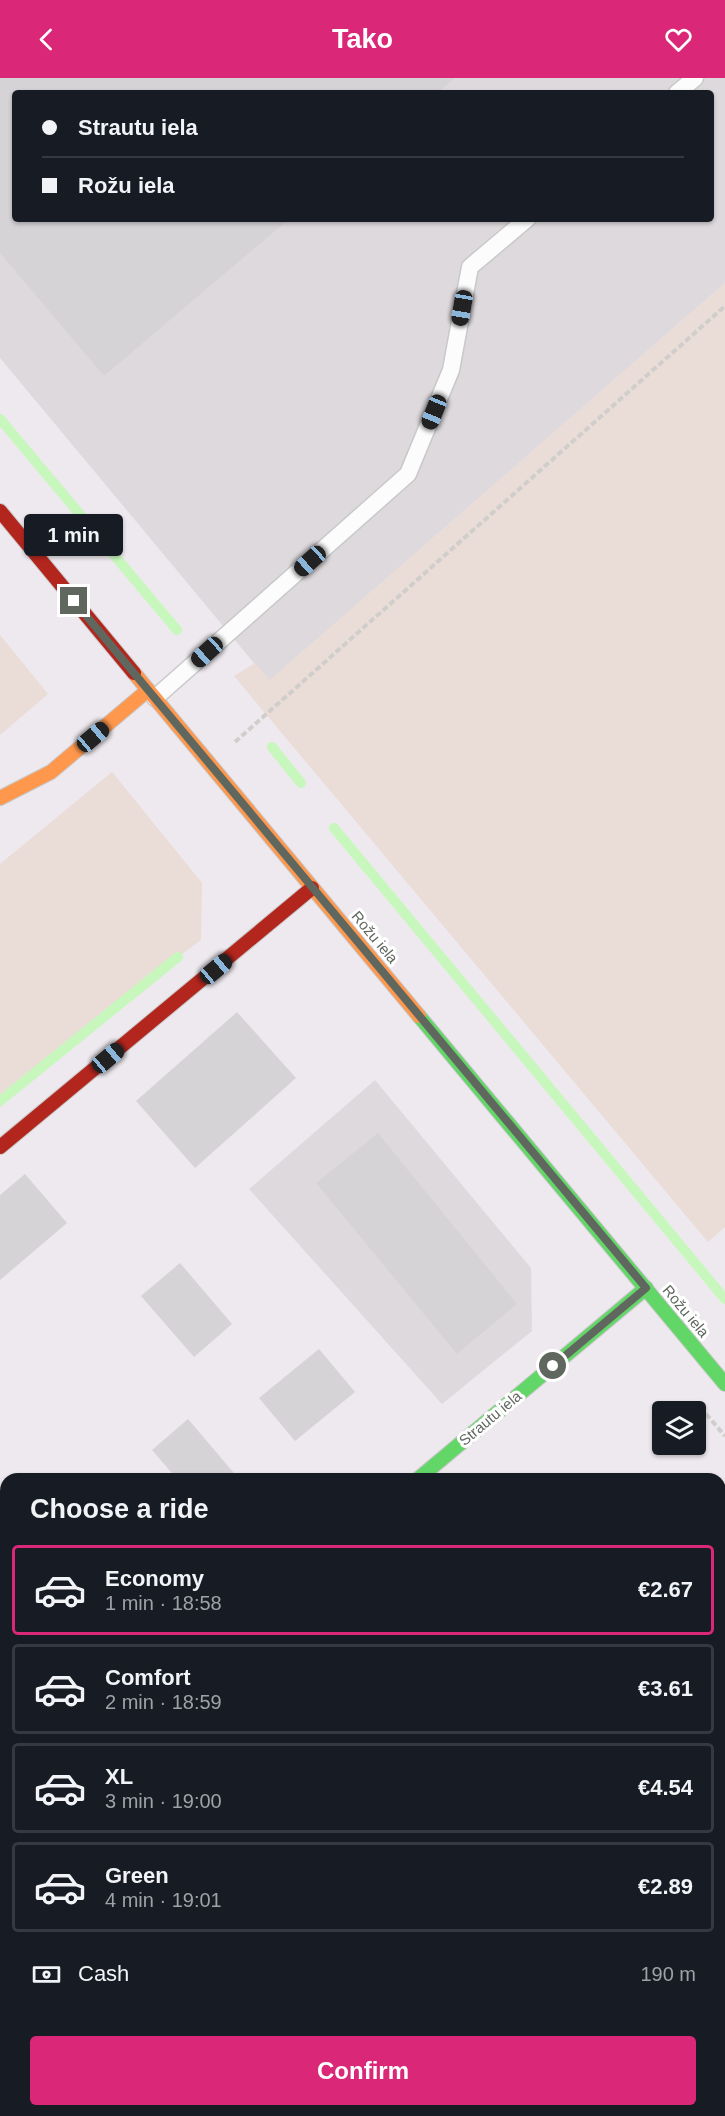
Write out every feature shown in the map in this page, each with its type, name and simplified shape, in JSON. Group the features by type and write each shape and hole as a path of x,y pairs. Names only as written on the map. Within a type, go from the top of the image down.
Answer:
{"street":[{"name":"Rožu iela","path":"0,511 725,1384"},
{"path":"0,798 51,772 152,694"},
{"path":"0,1148 312,888"},
{"name":"Strautu iela","path":"425,1473 646,1288"}],"lane":[{"path":"681,90 695,78"},
{"path":"152,694 408,474 451,370 470,267 523,222"}],"path":[{"path":"210,764 725,306"}],"shaded area":[{"path":"0,78 725,78 725,283 269,681 0,358"},
{"path":"725,283 725,1227 708,1242 234,676 255,663 270,680"},
{"path":"0,635 48,694 0,735"},
{"path":"112,772 202,883 201,940 0,1107 0,864"},
{"path":"375,1080 531,1268 532,1331 442,1404 249,1189"}],"building":[{"path":"0,78 455,78 441,90 12,90 12,222 285,222 104,376 0,253"},
{"path":"237,1012 296,1078 195,1168 136,1101"},
{"path":"378,1133 517,1304 457,1354 316,1183"},
{"path":"25,1174 67,1223 0,1280 0,1195"},
{"path":"180,1263 232,1324 194,1357 141,1296"},
{"path":"319,1349 355,1392 295,1441 259,1398"},
{"path":"188,1419 234,1473 172,1473 152,1450"}],"waterway":[{"path":"0,419 177,630"},
{"path":"272,747 301,783"},
{"path":"334,828 725,1299"},
{"path":"0,1101 178,957"}],"traffic: fast":[{"path":"419,1016 725,1384"},
{"path":"425,1473 646,1288"}],"traffic: slow":[{"path":"134,673 419,1016"},
{"path":"0,798 51,772 148,690"}],"traffic: jam":[{"path":"0,511 134,673"},
{"path":"0,1147 312,888"}],"route":[{"path":"74,601 646,1288 553,1366"}]}
